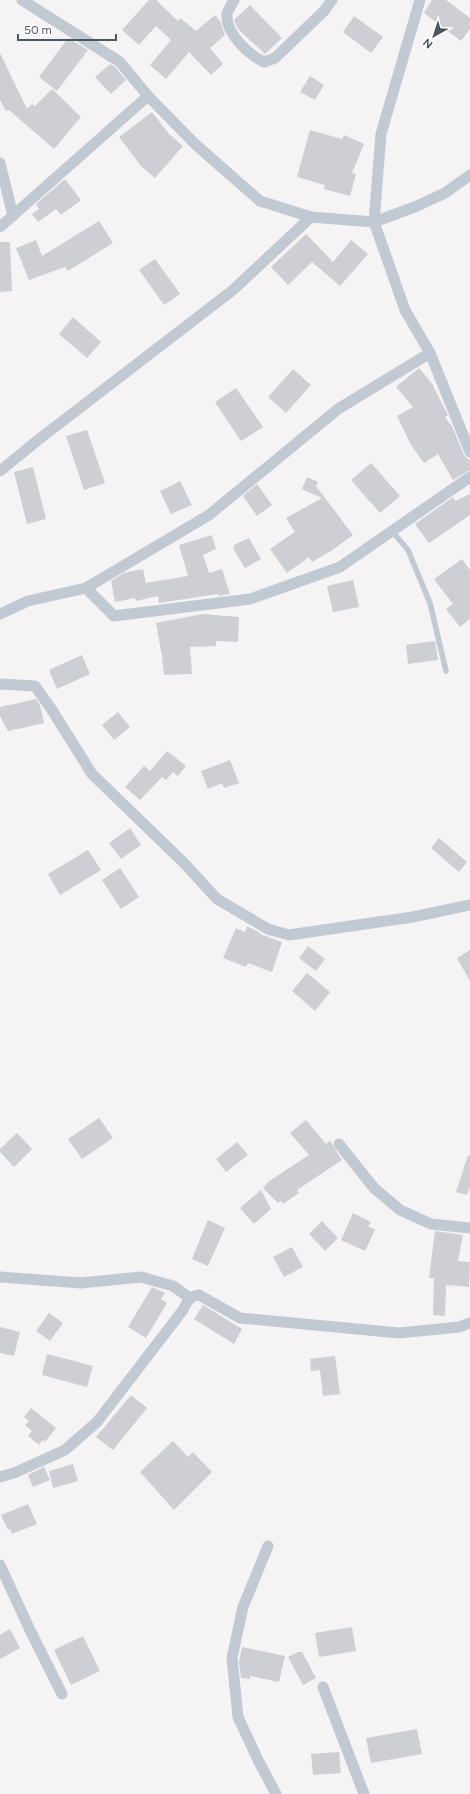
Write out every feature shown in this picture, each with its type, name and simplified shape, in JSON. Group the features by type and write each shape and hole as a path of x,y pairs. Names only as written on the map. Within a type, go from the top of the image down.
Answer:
{"street":[{"path":"22,0 120,62 148,96 195,144 260,201 311,218 374,222 417,206 445,193 470,175"},
{"path":"234,0 227,14 228,25 239,42 254,57 264,62 275,58 324,11 332,0"},
{"path":"420,0 381,134 374,222 405,310 430,353 470,452"},
{"path":"0,227 148,96"},
{"path":"0,163 13,216"},
{"path":"0,472 38,440 233,290 311,218"},
{"path":"0,614 28,601 86,588 209,515 338,409 430,353"},
{"path":"86,588 114,616 250,599 340,567 470,477"},
{"path":"0,684 35,686 52,710 92,774 184,863 218,899 268,929 289,935 406,918 470,905"},
{"path":"339,1144 374,1188 400,1210 432,1224 470,1228"},
{"path":"0,1277 81,1283 141,1277 173,1286 190,1298"},
{"path":"0,1477 14,1473 65,1450 97,1422 183,1310 190,1298 199,1295 240,1318 399,1332 459,1327 470,1324"},
{"path":"268,1546 243,1606 232,1658 238,1717 276,1794"},
{"path":"0,1565 28,1628 62,1694"},
{"path":"323,1687 364,1794"}],"lane":[{"path":"392,531 408,550 430,603 446,671"}],"building":[{"path":"149,0 156,0 178,21 180,18 196,31 215,15 220,21 225,35 210,48 223,64 211,75 189,52 166,79 150,65 171,40 156,26 139,45 122,30"},
{"path":"432,0 446,0 470,18 470,29 461,41 424,13"},
{"path":"250,5 282,38 265,54 238,29 234,20"},
{"path":"354,16 383,37 371,53 343,32"},
{"path":"68,38 88,50 57,91 39,77"},
{"path":"0,53 27,109 32,104 35,106 52,89 81,117 54,149 9,110 6,111 0,100"},
{"path":"110,64 115,67 126,80 111,94 95,77"},
{"path":"310,76 324,85 315,100 300,92"},
{"path":"152,112 169,134 183,146 155,178 141,166 119,137"},
{"path":"310,130 342,139 344,135 364,144 352,173 356,174 350,196 324,189 325,185 297,177"},
{"path":"65,179 81,200 61,215 56,209 38,222 32,214 39,209 36,204"},
{"path":"99,221 113,243 68,271 65,267 29,280 16,248 36,240 42,256"},
{"path":"306,234 333,262 351,240 368,254 340,286 312,262 288,285 271,267"},
{"path":"0,242 10,242 12,291 0,292"},
{"path":"155,259 180,294 164,305 139,270"},
{"path":"73,317 101,342 87,358 59,334"},
{"path":"419,368 434,386 448,415 445,417 453,428 464,455 470,461 470,470 453,480 438,454 424,463 411,445 397,416 413,407 396,387"},
{"path":"293,369 311,385 286,413 268,397"},
{"path":"236,388 263,427 241,441 215,402"},
{"path":"87,430 105,483 84,490 66,436"},
{"path":"371,463 400,496 380,513 351,480"},
{"path":"33,467 46,519 27,524 14,472"},
{"path":"307,477 318,482 316,486 353,535 331,551 312,562 309,557 287,573 270,549 295,532 286,518 322,498 302,489"},
{"path":"180,481 192,505 171,514 160,491"},
{"path":"257,484 272,505 257,516 243,496"},
{"path":"470,494 470,515 429,543 415,524 453,497 455,501"},
{"path":"212,535 216,549 203,555 209,573 222,569 230,594 218,596 218,594 159,603 158,596 136,601 135,598 115,602 111,581 124,573 143,569 146,583 188,576 179,545"},
{"path":"249,538 261,559 245,568 234,550 234,545"},
{"path":"462,559 470,570 470,619 460,627 446,609 453,604 434,579"},
{"path":"353,580 359,607 333,612 327,586"},
{"path":"203,614 239,617 238,642 216,641 216,646 190,647 192,674 164,675 156,623"},
{"path":"435,641 438,660 408,664 406,645"},
{"path":"82,655 90,674 57,689 49,670"},
{"path":"36,699 40,705 44,723 8,731 0,716 0,707"},
{"path":"118,712 130,727 114,740 102,725"},
{"path":"167,751 186,766 178,776 173,772 166,780 162,777 140,800 125,787 144,766 150,771"},
{"path":"230,760 239,783 224,788 222,783 208,789 201,771"},
{"path":"130,828 141,845 121,859 109,843"},
{"path":"439,838 467,862 459,872 431,848"},
{"path":"88,850 101,870 60,895 48,874"},
{"path":"120,868 139,897 121,909 102,880"},
{"path":"247,926 260,934 282,942 272,972 248,963 246,967 223,958 236,928 245,932"},
{"path":"308,946 325,959 316,971 299,958"},
{"path":"470,950 470,981 457,958"},
{"path":"307,973 330,992 315,1011 292,991"},
{"path":"99,1118 113,1138 82,1159 68,1139"},
{"path":"306,1120 326,1144 330,1141 342,1160 297,1190 299,1193 283,1204 281,1201 278,1203 263,1188 268,1182 309,1155 290,1133"},
{"path":"17,1133 32,1149 14,1167 0,1152 0,1149"},
{"path":"237,1142 248,1155 226,1172 216,1159"},
{"path":"468,1155 470,1156 470,1186 467,1195 456,1192"},
{"path":"261,1190 271,1209 254,1224 240,1208"},
{"path":"353,1213 371,1222 368,1226 375,1230 365,1251 341,1240"},
{"path":"208,1220 225,1228 208,1266 192,1259"},
{"path":"322,1221 338,1238 325,1251 309,1234"},
{"path":"435,1231 463,1235 458,1261 470,1262 469,1287 446,1285 445,1316 433,1315 434,1278 429,1278"},
{"path":"292,1247 303,1267 284,1277 273,1257"},
{"path":"152,1287 165,1293 161,1299 167,1303 146,1338 128,1327"},
{"path":"203,1305 242,1329 234,1344 194,1319"},
{"path":"49,1313 63,1323 50,1341 36,1331"},
{"path":"0,1327 20,1332 14,1356 0,1353"},
{"path":"47,1354 93,1366 87,1387 42,1375"},
{"path":"335,1356 340,1394 323,1396 320,1370 311,1371 310,1359"},
{"path":"131,1395 147,1408 113,1450 96,1437"},
{"path":"31,1408 56,1428 45,1442 43,1440 39,1445 28,1436 32,1431 25,1425 29,1421 24,1417"},
{"path":"173,1441 188,1457 193,1452 212,1472 174,1510 140,1472"},
{"path":"73,1464 78,1481 53,1488 49,1471"},
{"path":"44,1467 50,1480 33,1487 28,1475"},
{"path":"28,1504 37,1524 12,1534 10,1529 8,1530 1,1515"},
{"path":"352,1627 356,1651 319,1657 315,1633"},
{"path":"10,1629 20,1648 0,1659 0,1635"},
{"path":"83,1636 100,1671 71,1685 54,1650"},
{"path":"242,1647 285,1656 279,1682 250,1676 250,1679 241,1678 239,1662"},
{"path":"298,1652 302,1652 316,1678 303,1685 288,1657"},
{"path":"417,1729 422,1754 371,1763 366,1738"},
{"path":"339,1752 341,1773 313,1775 311,1754"}]}
